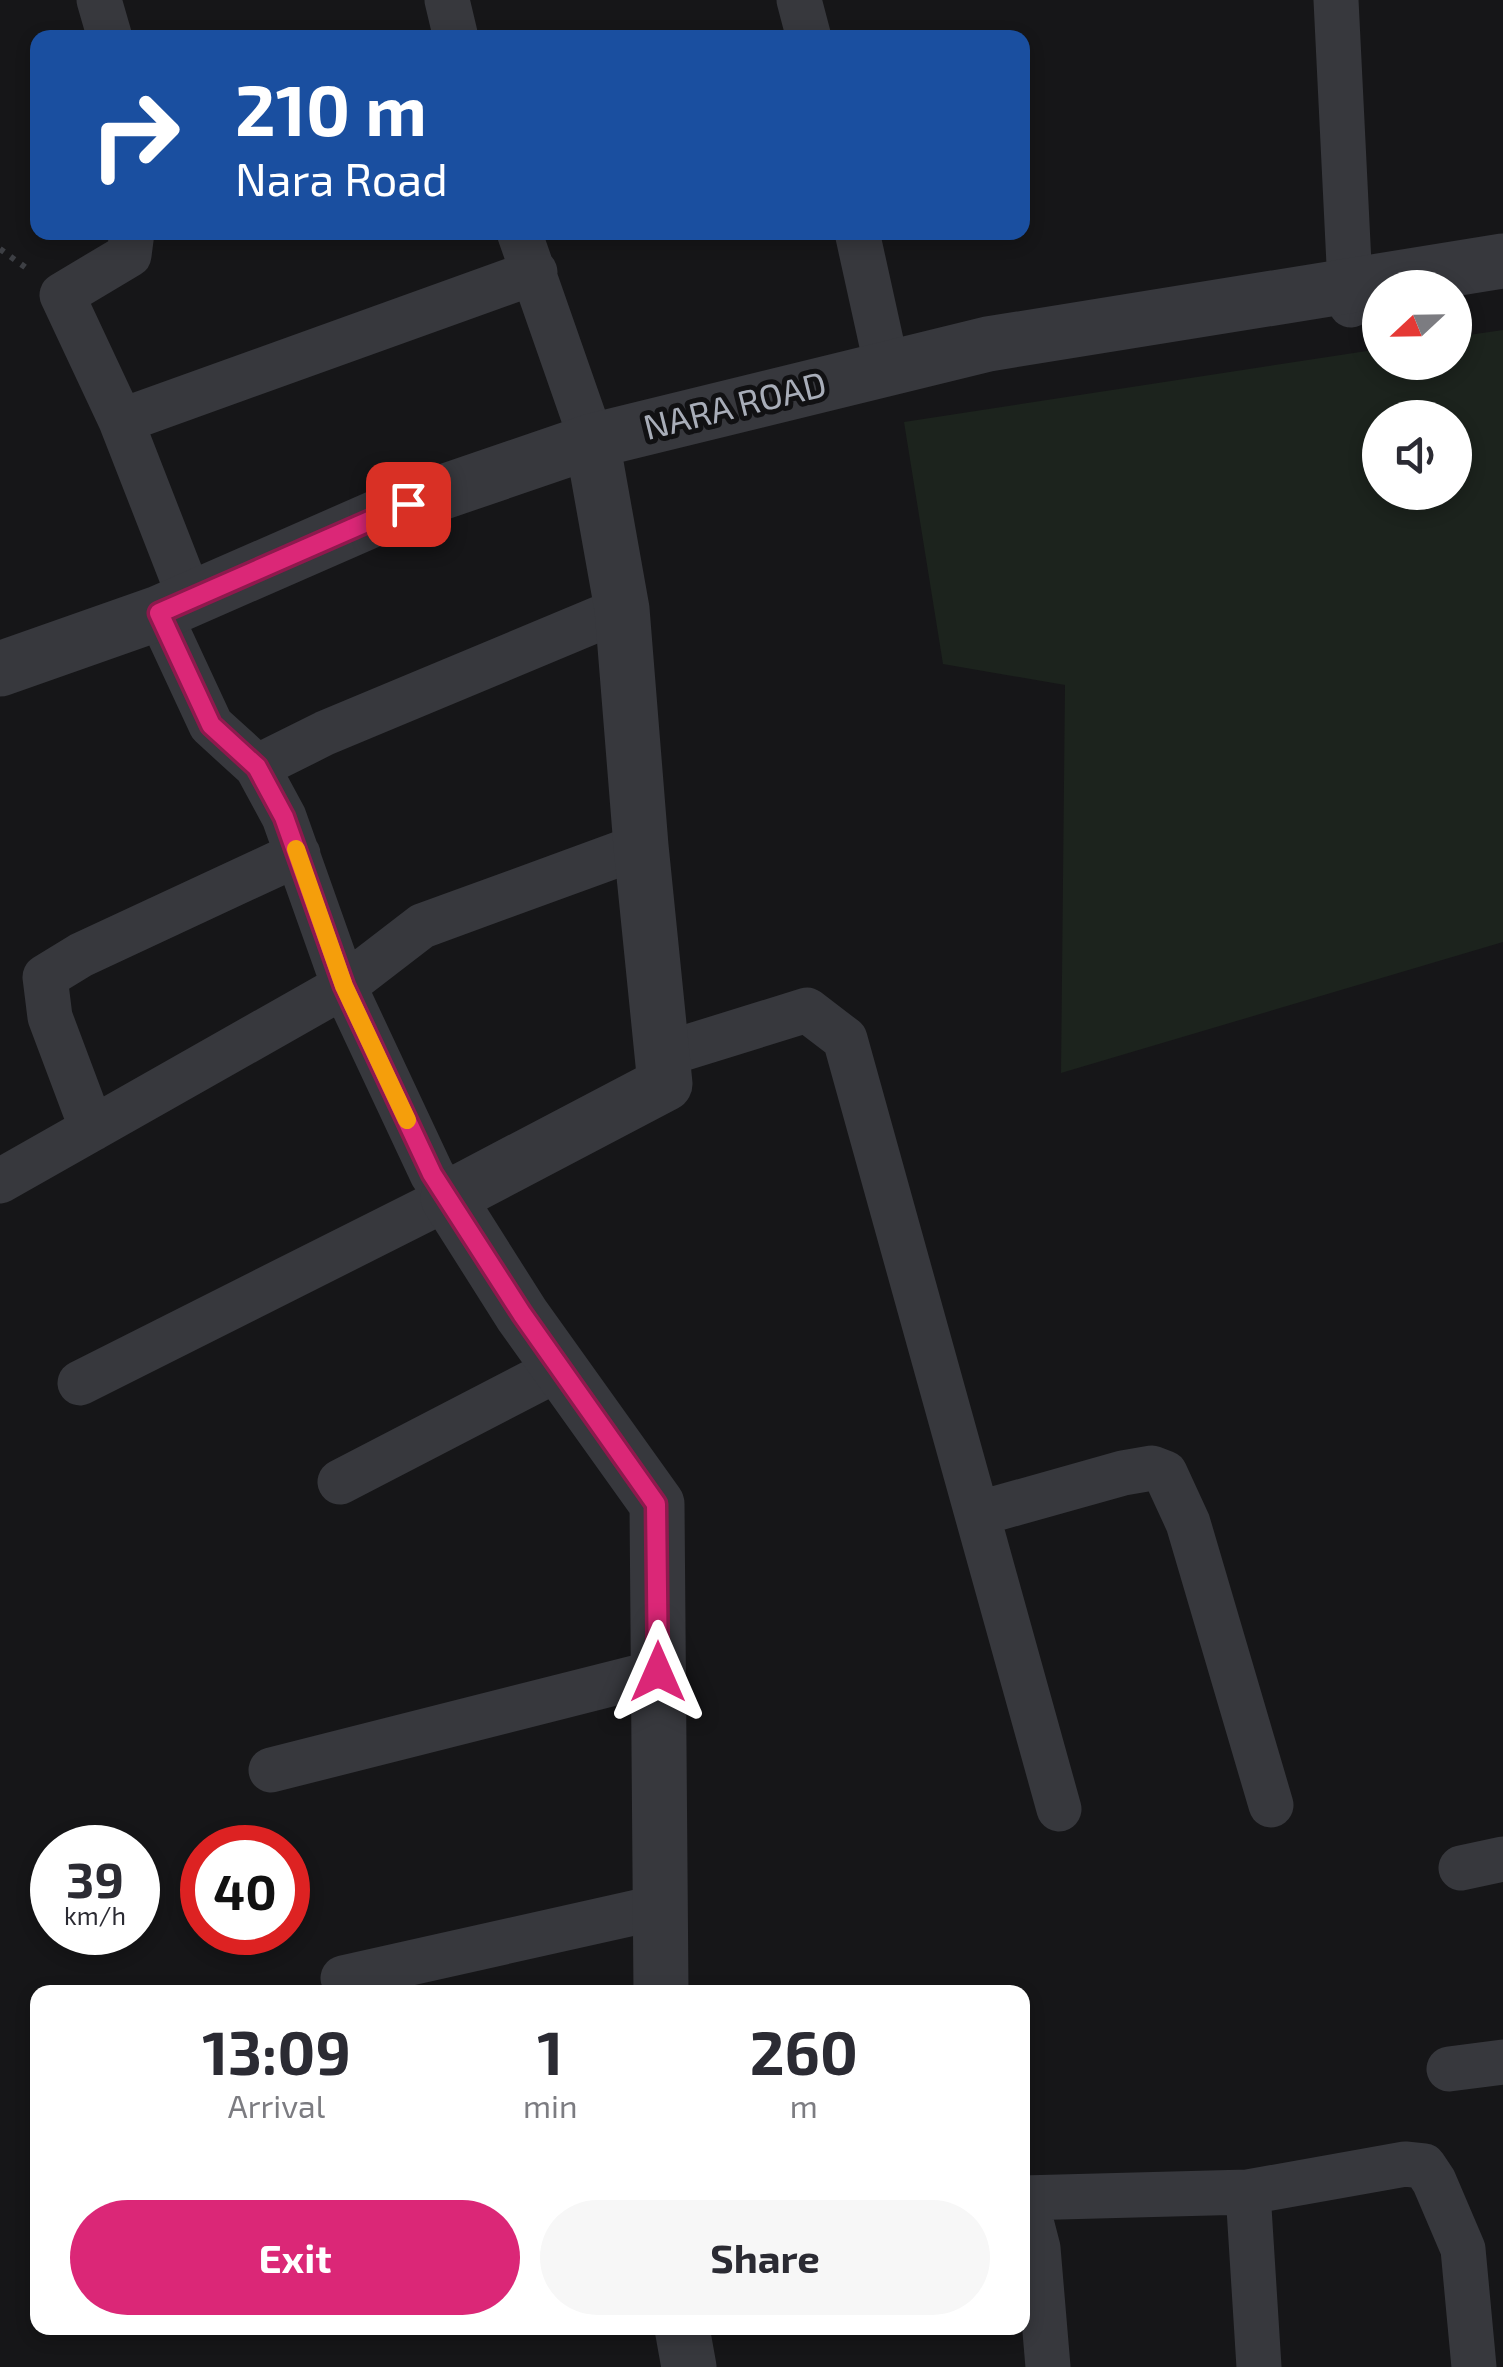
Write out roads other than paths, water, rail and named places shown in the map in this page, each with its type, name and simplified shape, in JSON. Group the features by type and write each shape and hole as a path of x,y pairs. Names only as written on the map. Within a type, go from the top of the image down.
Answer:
{"street":[{"path":"99,0 108,30"},
{"path":"447,0 454,30"},
{"path":"800,0 807,30"},
{"path":"1336,0 1350,295"},
{"path":"131,240 129,256 62,295 121,421 211,725 257,767 284,817 344,986 432,1174 522,1314 656,1504 661,1985"},
{"path":"859,240 887,368"},
{"path":"80,1383 665,1084 622,610 592,441 527,252 121,421"},
{"name":"NARA ROAD","path":"0,668 174,606 408,504 592,441 988,344 1350,295 1503,261"},
{"path":"257,767 325,733 622,610"},
{"path":"0,1182 344,986 422,926 641,846"},
{"path":"92,1129 50,1017 45,977 81,956 298,854"},
{"path":"662,1055 807,1010 845,1039 1059,1809"},
{"path":"340,1482 560,1368"},
{"path":"977,1514 1123,1472 1152,1468 1165,1473 1188,1523 1271,1805"},
{"path":"271,1770 658,1672"},
{"path":"343,1978 660,1907"},
{"path":"1449,2069 1503,2062"},
{"path":"1030,2198 1248,2192 1406,2164 1424,2166 1483,2245 1474,2367"},
{"path":"1248,2192 1259,2367"},
{"path":"1030,2219 1038,2248 1048,2367"},
{"path":"683,2335 688,2367"}]}
